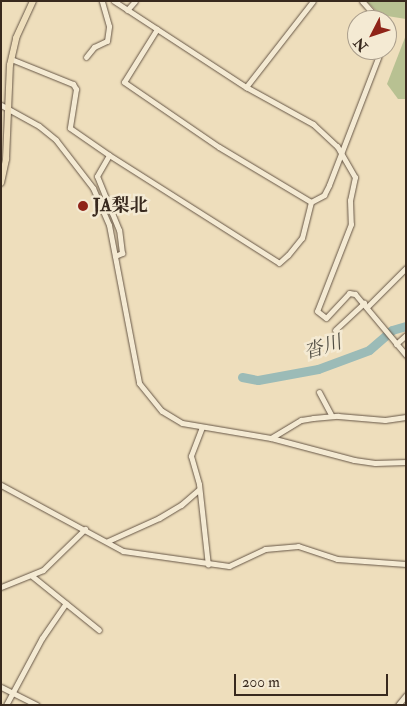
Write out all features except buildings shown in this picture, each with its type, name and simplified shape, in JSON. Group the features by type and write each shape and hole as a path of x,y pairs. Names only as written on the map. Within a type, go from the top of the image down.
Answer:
{"main road":[{"path":"1,183 6,170 11,59 33,1"}],"street":[{"path":"86,57 94,47 107,41 109,26 102,1"},
{"path":"114,1 246,88 313,124 342,152 355,176 350,200 351,224 317,311 326,318 350,293 366,305 406,355"},
{"path":"128,10 135,1"},
{"path":"246,88 313,1"},
{"path":"156,29 124,82 219,147 312,202"},
{"path":"11,59 73,84 76,89 70,128 109,155 279,263 302,238 312,202 324,195 377,60"},
{"path":"1,105 48,132 78,166 104,209 115,256 139,383 162,411 182,423 271,438 354,460 375,463 406,462"},
{"path":"109,155 97,176 119,230 122,253 115,256"},
{"path":"335,330 366,305 406,268"},
{"path":"396,344 406,335"},
{"path":"319,392 332,416"},
{"path":"271,438 302,420 332,416 385,420 406,417"},
{"path":"202,427 190,456 198,490 208,565"},
{"path":"1,485 108,541 123,551 208,565 229,566 278,545 298,546 345,560 406,564"},
{"path":"108,541 166,514 198,490"},
{"path":"1,587 32,576 62,554 85,529"},
{"path":"32,576 100,630"},
{"path":"6,705 46,631 66,603"},
{"path":"1,687 37,705"},
{"path":"398,705 406,695"}],"green space":[{"path":"366,1 406,1 406,19 397,18 397,10 376,10"},
{"path":"406,35 406,99 398,99 387,84"}],"waterway":[{"name":"沓川","path":"242,377 258,380 318,369 369,350 392,330 406,326"}],"place":[{"name":"JA梨北","path":"83,206"}]}
